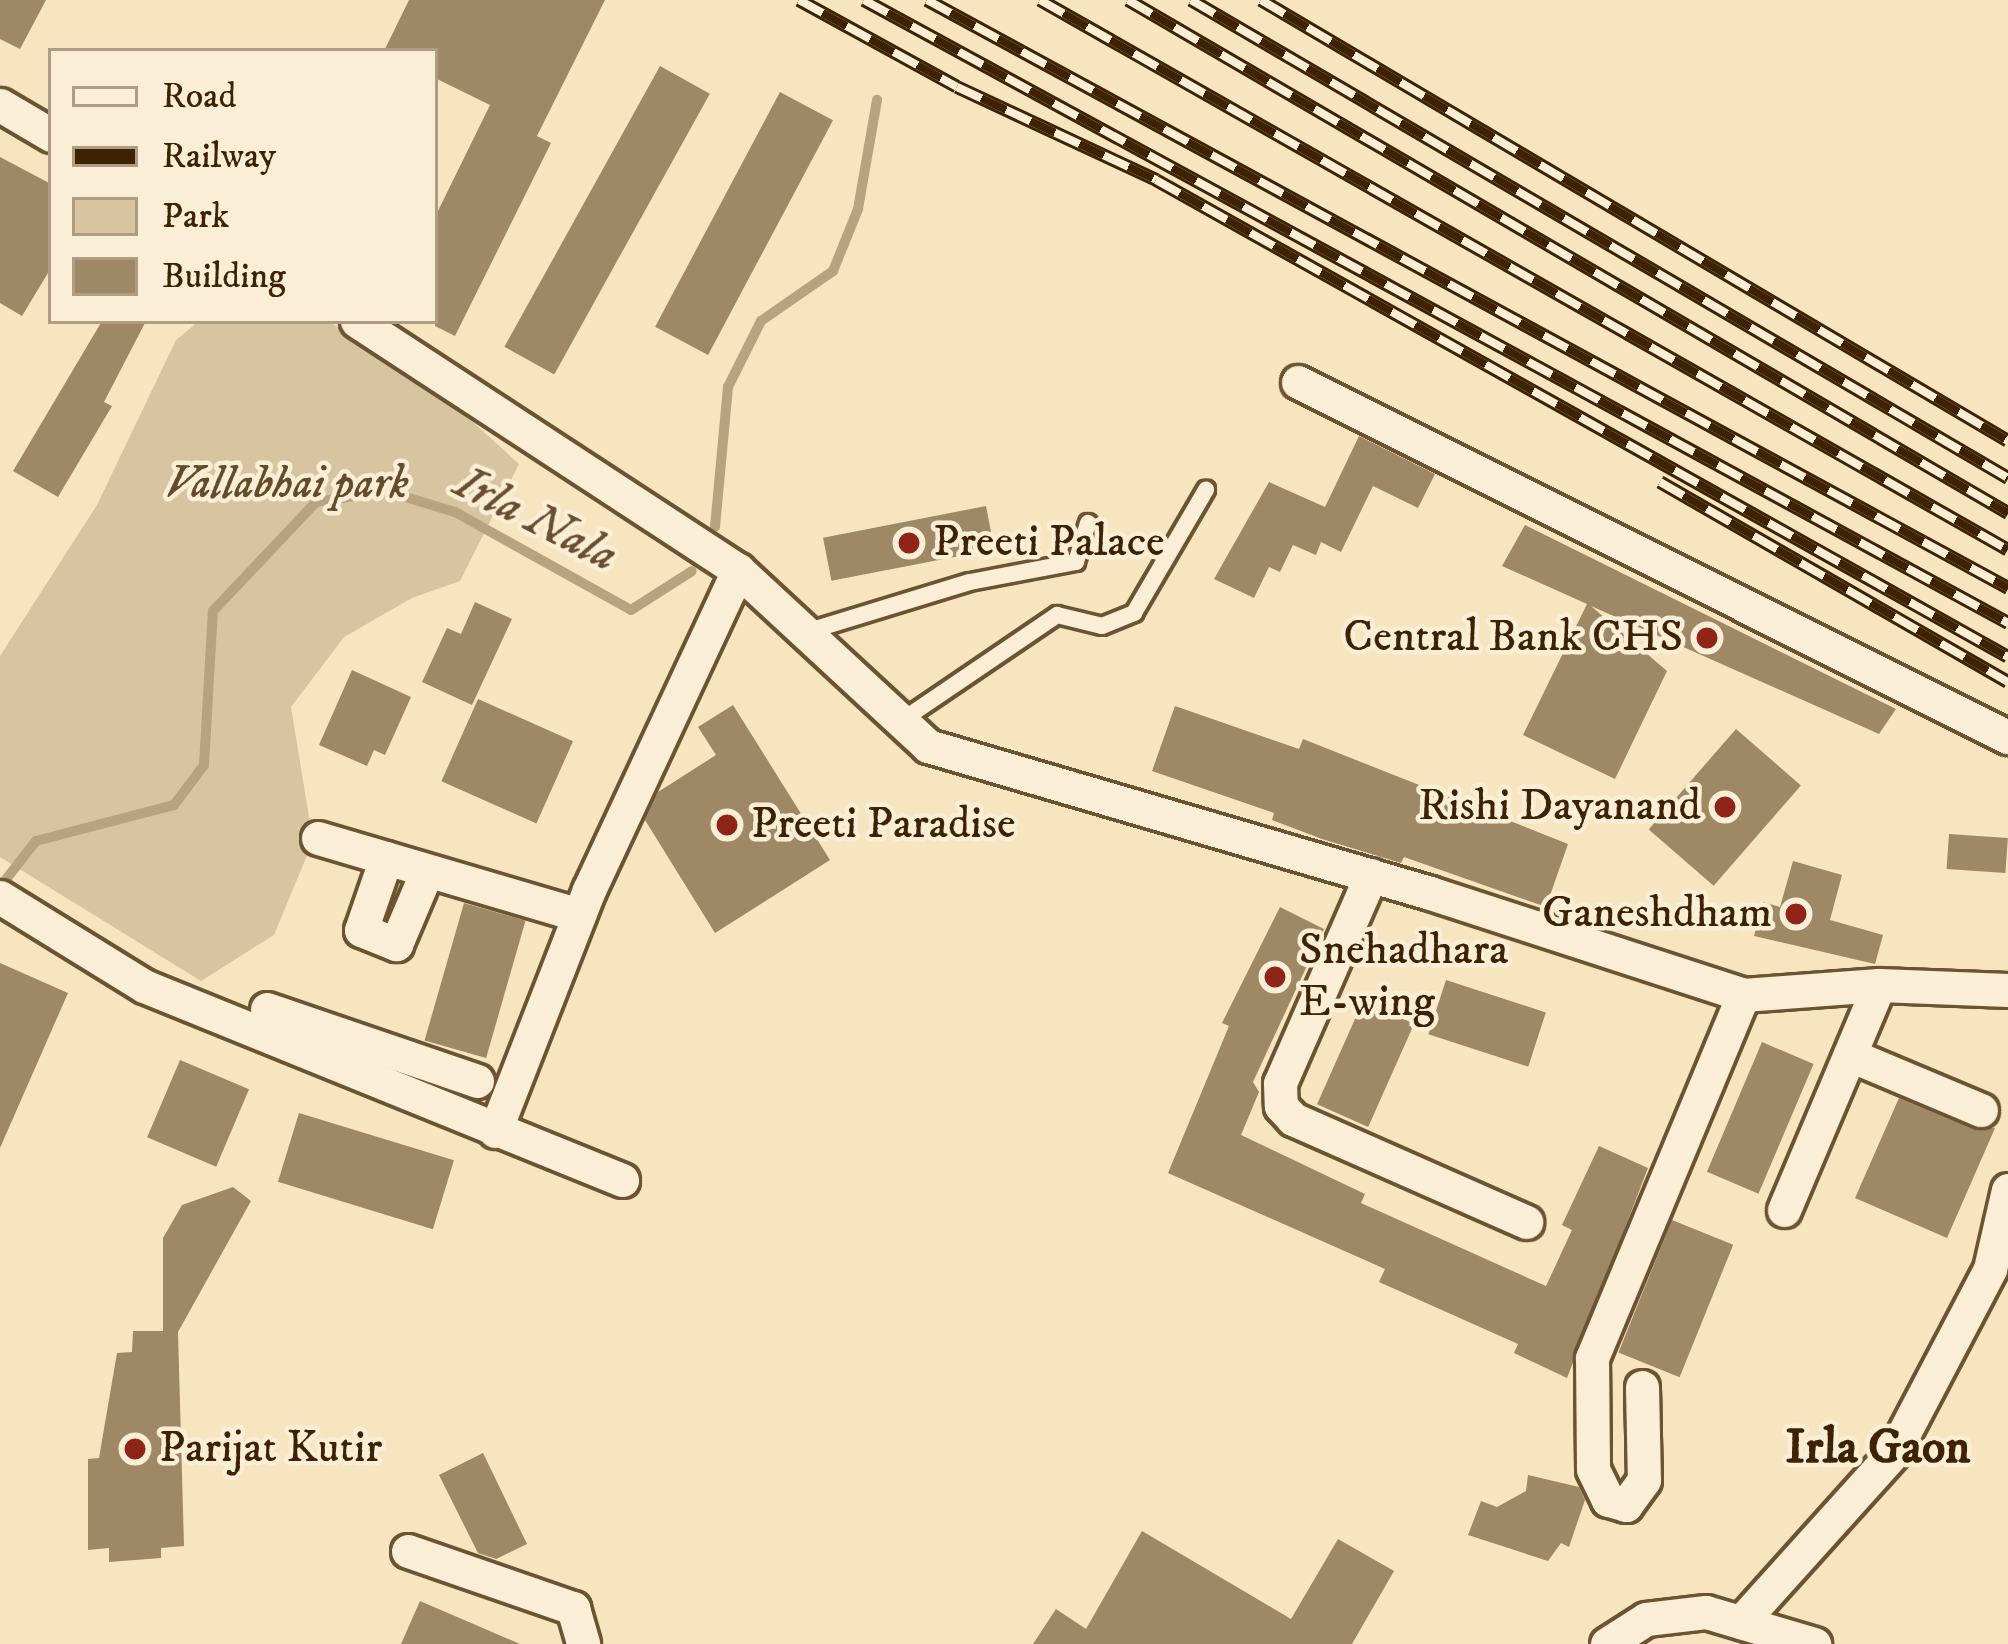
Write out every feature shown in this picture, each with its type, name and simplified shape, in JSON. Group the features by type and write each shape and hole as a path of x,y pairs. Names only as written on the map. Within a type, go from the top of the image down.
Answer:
{"street":[{"path":"0,105 48,133"},
{"path":"362,324 738,570 928,746 1371,875 1744,995 1879,985 2008,990"},
{"path":"1298,382 2008,737"},
{"path":"495,1131 579,915 738,570"},
{"path":"318,838 579,915"},
{"path":"386,858 361,930 396,944 428,871"},
{"path":"1371,875 1280,1083 1281,1106 1293,1119 1526,1222"},
{"path":"0,897 144,986 477,1082"},
{"path":"1784,1210 1879,985"},
{"path":"1642,1387 1644,1480 1626,1505 1608,1500 1593,1469 1592,1358 1744,995"},
{"path":"284,1026 428,1103 622,1180"},
{"path":"1850,1055 1981,1110"},
{"path":"428,1103 440,1069"},
{"path":"1742,1622 1894,1452 1990,1269 2008,1190"},
{"path":"408,1551 538,1589 573,1608 584,1644"},
{"path":"1607,1644 1646,1619 1706,1612 1814,1644"}],"lane":[{"path":"901,721 1057,615 1102,626 1134,613 1206,490"},
{"path":"805,632 970,582 1076,562 1088,523"}],"green space":[{"name":"Vallabhai park","path":"195,324 333,324 430,383 519,464 460,581 412,598 344,637 291,707 313,841 274,935 201,981 0,857 0,656 97,505 176,340"}],"building":[{"path":"0,0 46,0 20,49 0,39"},
{"path":"409,0 605,0 537,136 551,143 455,336 435,326 438,211 490,105 438,79 438,48 385,48"},
{"path":"660,66 710,94 554,374 504,347"},
{"path":"780,92 833,120 708,355 655,327"},
{"path":"0,157 48,182 48,273 22,316 0,303"},
{"path":"100,324 144,324 104,402 112,406 58,497 13,471"},
{"path":"1359,436 1435,474 1418,508 1373,486 1341,552 1321,542 1316,555 1293,545 1280,572 1269,567 1254,598 1214,579 1269,482 1325,507"},
{"name":"Preeti Palace","path":"986,506 994,549 831,581 823,538"},
{"path":"1525,525 1896,709 1879,734 1591,606 1667,671 1615,779 1523,735 1587,604 1502,566"},
{"path":"475,602 512,619 472,705 422,682 447,628 461,634"},
{"path":"352,670 411,697 385,755 374,750 367,766 319,745"},
{"path":"478,699 573,741 536,824 441,781"},
{"name":"Preeti Paradise","path":"733,705 830,860 715,933 645,820 658,792 716,755 698,727"},
{"path":"1175,706 1299,749 1303,739 1568,844 1546,907 1404,857 1401,863 1322,839 1272,820 1274,813 1152,771"},
{"name":"Rishi Dayanand","path":"1736,729 1801,785 1714,886 1649,829"},
{"path":"1949,834 2008,838 2005,873 1947,869"},
{"name":"Ganeshdham","path":"1793,861 1842,875 1830,920 1883,935 1875,964 1754,936 1763,902 1780,907"},
{"path":"464,903 526,921 486,1058 425,1040"},
{"path":"1280,907 1324,929 1253,1082 1259,1092 1241,1135 1365,1194 1361,1203 1546,1286 1572,1230 1562,1225 1599,1146 1648,1168 1567,1378 1514,1353 1518,1344 1379,1282 1385,1269 1168,1173 1229,1026 1222,1023"},
{"path":"0,963 68,993 0,1148"},
{"path":"1446,980 1546,1012 1528,1067 1428,1034"},
{"path":"1363,1001 1414,1024 1368,1127 1317,1104"},
{"path":"1762,1042 1814,1064 1758,1194 1707,1172"},
{"path":"180,1060 249,1089 216,1167 147,1137"},
{"path":"1899,1098 1973,1129 1995,1128 1947,1238 1855,1198"},
{"path":"299,1113 454,1160 433,1229 278,1182"},
{"name":"Parijat Kutir","path":"233,1187 251,1201 178,1332 184,1546 161,1548 161,1558 109,1562 109,1548 88,1550 88,1459 99,1458 117,1353 132,1352 133,1331 163,1331 163,1238 182,1205"},
{"path":"1672,1220 1733,1245 1680,1377 1618,1353"},
{"path":"483,1453 527,1544 496,1559 478,1553 439,1475"},
{"path":"1528,1475 1579,1487 1585,1500 1569,1547 1561,1543 1548,1561 1468,1535 1481,1501 1497,1507 1526,1491"},
{"path":"1142,1531 1291,1619 1338,1539 1394,1571 1352,1644 1033,1644 1056,1609 1086,1629"},
{"path":"420,1601 520,1644 401,1644"}],"waterway":[{"name":"Irla Nala","path":"715,527 728,387 761,321 833,271 858,209 877,100"},
{"name":"Irla Nala","path":"0,887 36,841 174,805 204,765 213,611 316,502 386,491 455,512 631,610 692,571"}],"railway":[{"path":"799,0 957,87 1156,180 2008,657"},
{"path":"864,0 2008,623"},
{"path":"927,0 2008,588"},
{"path":"1040,0 2008,550"},
{"path":"1128,0 2008,513"},
{"path":"1191,0 2008,478"},
{"path":"1261,0 2008,441"},
{"path":"1660,482 2008,682"}],"place":[{"name":"Preeti Palace","path":"909,543"},
{"name":"Central Bank CHS","path":"1707,638"},
{"name":"Rishi Dayanand","path":"1725,807"},
{"name":"Preeti Paradise","path":"727,825"},
{"name":"Ganeshdham","path":"1796,914"},
{"name":"Snehadhara E-wing","path":"1275,977"},
{"name":"Parijat Kutir","path":"135,1449"}],"district":[{"name":"Irla Gaon","path":"1878,1449"}]}
